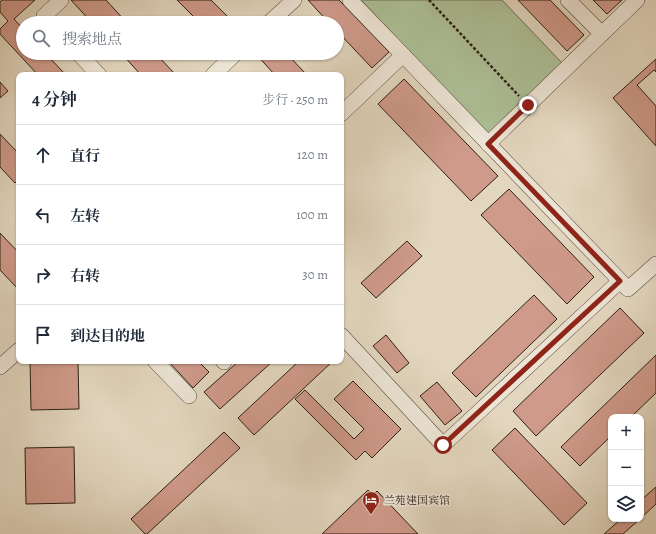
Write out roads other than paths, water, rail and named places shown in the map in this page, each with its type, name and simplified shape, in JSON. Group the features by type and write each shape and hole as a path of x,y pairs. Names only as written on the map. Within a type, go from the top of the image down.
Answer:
{"street":[{"path":"44,16 61,0"},
{"path":"277,16 294,0"},
{"path":"350,0 628,289 656,264"},
{"path":"568,0 602,34"},
{"path":"488,144 637,0"},
{"path":"344,111 403,55"},
{"path":"85,60 96,72"},
{"path":"216,72 229,60"},
{"path":"344,338 443,445 620,281"},
{"path":"0,367 16,353"},
{"path":"158,364 189,396"}],"place":[{"name":"兰苑建国宾馆","path":"371,515"}]}
